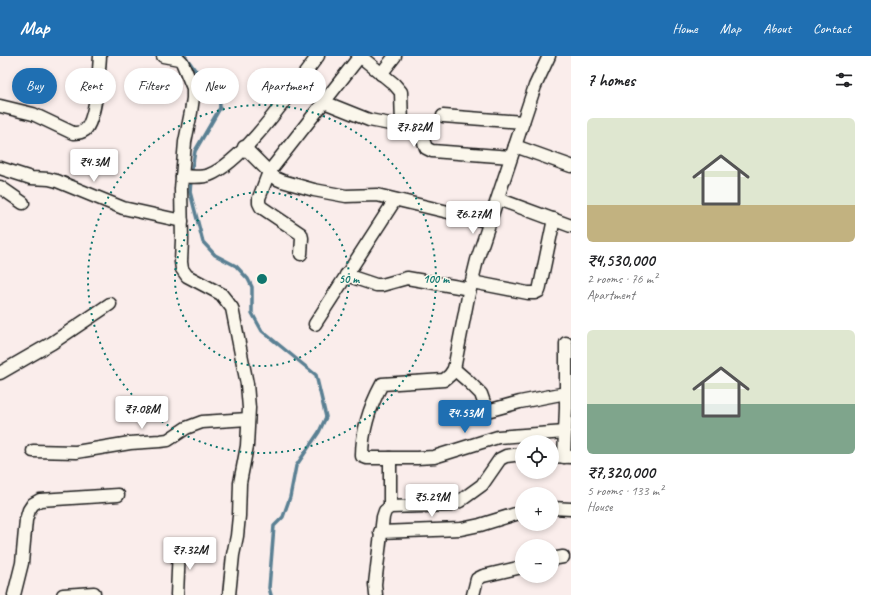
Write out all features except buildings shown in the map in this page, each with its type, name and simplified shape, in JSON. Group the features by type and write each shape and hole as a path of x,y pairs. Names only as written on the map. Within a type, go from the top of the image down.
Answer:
{"street":[{"path":"0,106 33,114 73,132 80,133 85,130 93,112 97,92 100,56"},
{"path":"163,56 179,59 182,62 193,88 191,112 185,142 185,177 181,189 182,269 187,276 221,294 232,308 236,322 247,384 247,446 240,483 239,516 229,595"},
{"path":"185,177 203,177 216,171 236,156 262,128 318,56"},
{"path":"326,99 360,56 394,84 401,92 402,126"},
{"path":"381,74 396,56"},
{"path":"549,56 535,86 477,260 454,370 450,376 444,380 382,384 374,400 366,423 362,440 362,456 367,458 434,457 498,437 565,432"},
{"path":"326,103 369,120 413,128 420,131 426,148 432,151 513,151 571,166"},
{"path":"301,254 301,234 261,207 259,203 260,192 269,172 322,104"},
{"path":"443,116 523,122"},
{"path":"244,147 275,178 282,181 314,190 346,196 377,195 490,222"},
{"path":"0,168 31,178 57,181 123,208 182,221"},
{"path":"0,187 8,191 23,203"},
{"path":"498,199 571,226"},
{"path":"315,324 395,200"},
{"path":"346,276 376,285 382,285 407,278 535,293 539,290 554,219"},
{"path":"0,373 52,344 110,304"},
{"path":"566,344 565,432 568,457"},
{"path":"454,370 469,382 480,394 487,411 520,402 566,393"},
{"path":"33,451 76,452 130,443 168,440 186,428 202,422 248,419"},
{"path":"376,595 375,584 380,532 382,517 385,511 390,507 451,505 460,501 482,485 500,459 506,456 515,455"},
{"path":"390,458 390,507"},
{"path":"14,595 22,563 26,520 29,510 33,504 40,500 118,496"},
{"path":"559,508 571,509"},
{"path":"380,532 461,529 515,514"},
{"path":"178,595 179,548"},
{"path":"473,595 477,579 515,568"},
{"path":"63,595 94,593"}],"waterway":[{"path":"185,56 195,70 219,81 220,108 195,151 192,169 190,192 203,242 215,255 236,266 248,279 252,287 252,313 262,331 316,375 326,417 319,432 296,466 290,497 283,517 274,526 269,588 271,595"}]}
